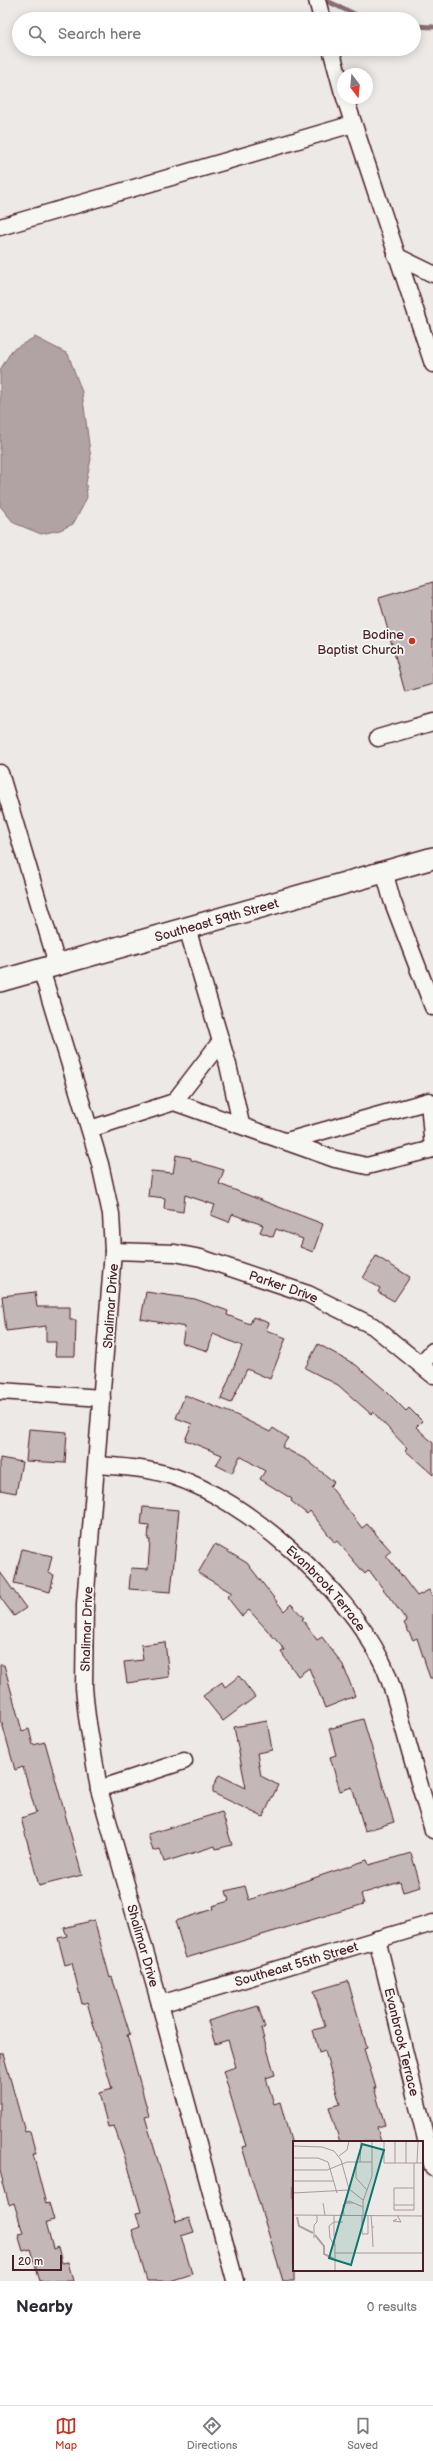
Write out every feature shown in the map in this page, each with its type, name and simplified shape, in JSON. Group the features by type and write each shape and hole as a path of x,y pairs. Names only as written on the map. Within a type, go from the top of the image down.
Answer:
{"main road":[{"name":"Southeast 59th Street","path":"0,981 433,858"}],"street":[{"path":"317,0 320,12"},
{"path":"333,56 337,71"},
{"path":"347,104 433,364"},
{"path":"0,227 353,124"},
{"path":"396,256 433,274"},
{"path":"378,738 433,722"},
{"name":"Shalimar Drive","path":"0,773 90,1129 107,1190 113,1251 98,1465 85,1604 84,1663 87,1717 99,1788 160,2004 235,2281"},
{"path":"384,871 392,900 433,1007"},
{"path":"187,928 221,1041 241,1124"},
{"path":"90,1129 174,1102 221,1041"},
{"path":"174,1102 241,1124 287,1141 336,1159 367,1166 432,1149 431,1100 287,1141"},
{"name":"Parker Drive","path":"113,1251 175,1252 201,1258 274,1282 348,1312 373,1326 433,1375"},
{"path":"421,1364 433,1351"},
{"path":"0,1391 102,1398"},
{"name":"Evanbrook Terrace","path":"98,1465 155,1471 195,1485 223,1499 252,1518 314,1573 362,1627 382,1662 396,1701 433,1830"},
{"path":"99,1788 184,1761"},
{"name":"Southeast 55th Street","path":"160,2004 433,1923"},
{"name":"Evanbrook Terrace","path":"377,1939 433,2168"}],"shaded area":[{"path":"35,337 68,354 82,392 91,459 86,483 87,497 73,524 60,530 41,534 14,523 0,506 0,370 12,350"}],"building":[{"name":"Bodine Baptist Church","path":"433,582 433,684 405,692 379,598"},
{"path":"176,1155 191,1158 191,1160 224,1170 219,1184 323,1224 313,1252 300,1247 303,1239 276,1229 273,1237 260,1232 263,1225 232,1214 229,1222 211,1215 215,1205 185,1195 183,1212 164,1209 165,1198 148,1196 151,1171 173,1173"},
{"path":"376,1256 410,1277 394,1301 378,1292 380,1288 363,1278"},
{"path":"35,1292 37,1307 70,1307 70,1320 76,1320 75,1356 55,1356 56,1342 46,1342 46,1326 6,1331 2,1296"},
{"path":"146,1292 195,1299 228,1311 227,1315 250,1324 253,1317 269,1323 266,1330 286,1338 270,1379 247,1369 231,1403 221,1399 242,1346 213,1334 208,1351 182,1343 185,1327 141,1319"},
{"path":"318,1344 356,1365 385,1390 406,1411 409,1408 422,1421 416,1427 433,1443 433,1475 405,1450 407,1448 373,1412 371,1414 338,1385 305,1368"},
{"path":"185,1395 236,1415 270,1432 273,1428 288,1438 282,1447 307,1460 334,1482 330,1486 362,1528 367,1524 391,1551 386,1555 417,1596 429,1590 433,1598 433,1678 430,1678 417,1638 413,1640 404,1623 407,1621 369,1570 365,1574 337,1541 335,1543 310,1511 307,1514 291,1501 292,1499 260,1479 265,1471 240,1456 232,1473 216,1465 222,1455 185,1440 192,1424 176,1418"},
{"path":"29,1429 67,1432 65,1463 26,1461"},
{"path":"0,1458 22,1462 16,1493 0,1490"},
{"path":"143,1507 179,1510 171,1592 129,1589 131,1568 148,1569 150,1540 148,1540 149,1526 141,1525"},
{"path":"215,1544 247,1563 284,1611 291,1604 304,1618 302,1619 317,1640 322,1637 343,1665 355,1696 325,1708 309,1668 298,1676 281,1652 285,1650 249,1610 242,1616 227,1597 232,1593 198,1573"},
{"path":"22,1549 52,1556 48,1573 54,1575 50,1592 14,1583"},
{"path":"0,1572 26,1608 14,1616 0,1597"},
{"path":"165,1642 169,1677 127,1683 124,1662 143,1660 141,1645"},
{"path":"0,1665 4,1665 22,1731 29,1729 33,1745 45,1742 82,1875 39,1886 21,1818 36,1813 23,1767 15,1770 2,1723 0,1724"},
{"path":"239,1676 255,1697 223,1721 203,1696 222,1682 225,1687"},
{"path":"363,1719 394,1822 365,1831 352,1787 340,1791 330,1757 336,1755 329,1729"},
{"path":"267,1721 272,1750 257,1753 261,1776 278,1785 263,1817 213,1793 213,1787 219,1775 246,1788 234,1727"},
{"path":"222,1812 232,1845 216,1849 215,1846 164,1862 160,1849 153,1851 148,1834"},
{"path":"411,1853 421,1887 403,1892 400,1882 361,1894 364,1904 186,1958 175,1921 213,1909 212,1906 229,1901 226,1891 245,1886 249,1900 367,1860 369,1865"},
{"path":"94,1920 110,1978 112,1977 130,2034 127,2035 149,2116 145,2117 176,2222 189,2218 194,2232 181,2236 192,2274 170,2281 147,2281 132,2230 140,2227 136,2213 141,2212 128,2166 114,2126 108,2127 99,2093 112,2089 87,2002 82,2004 72,1963 65,1965 58,1938 67,1936 64,1928"},
{"path":"348,1981 367,2048 364,2049 385,2125 377,2127 381,2141 340,2141 329,2107 340,2104 325,2051 319,2053 313,2030 325,2027 314,1991"},
{"path":"258,2006 265,2028 261,2029 275,2075 266,2078 274,2104 280,2102 293,2148 294,2281 283,2281 242,2147 246,2146 223,2071 236,2067 228,2040 215,2044 208,2021"},
{"path":"0,2053 3,2053 25,2132 30,2131 36,2154 33,2154 46,2204 49,2203 54,2220 46,2222 53,2249 58,2247 62,2263 68,2262 73,2281 40,2281 30,2249 23,2251 18,2234 23,2233 14,2203 9,2205 0,2171"}],"waterway":[{"path":"325,0 350,12"},
{"path":"421,26 433,27"}],"place":[{"name":"Bodine Baptist Church","path":"412,641"}]}
